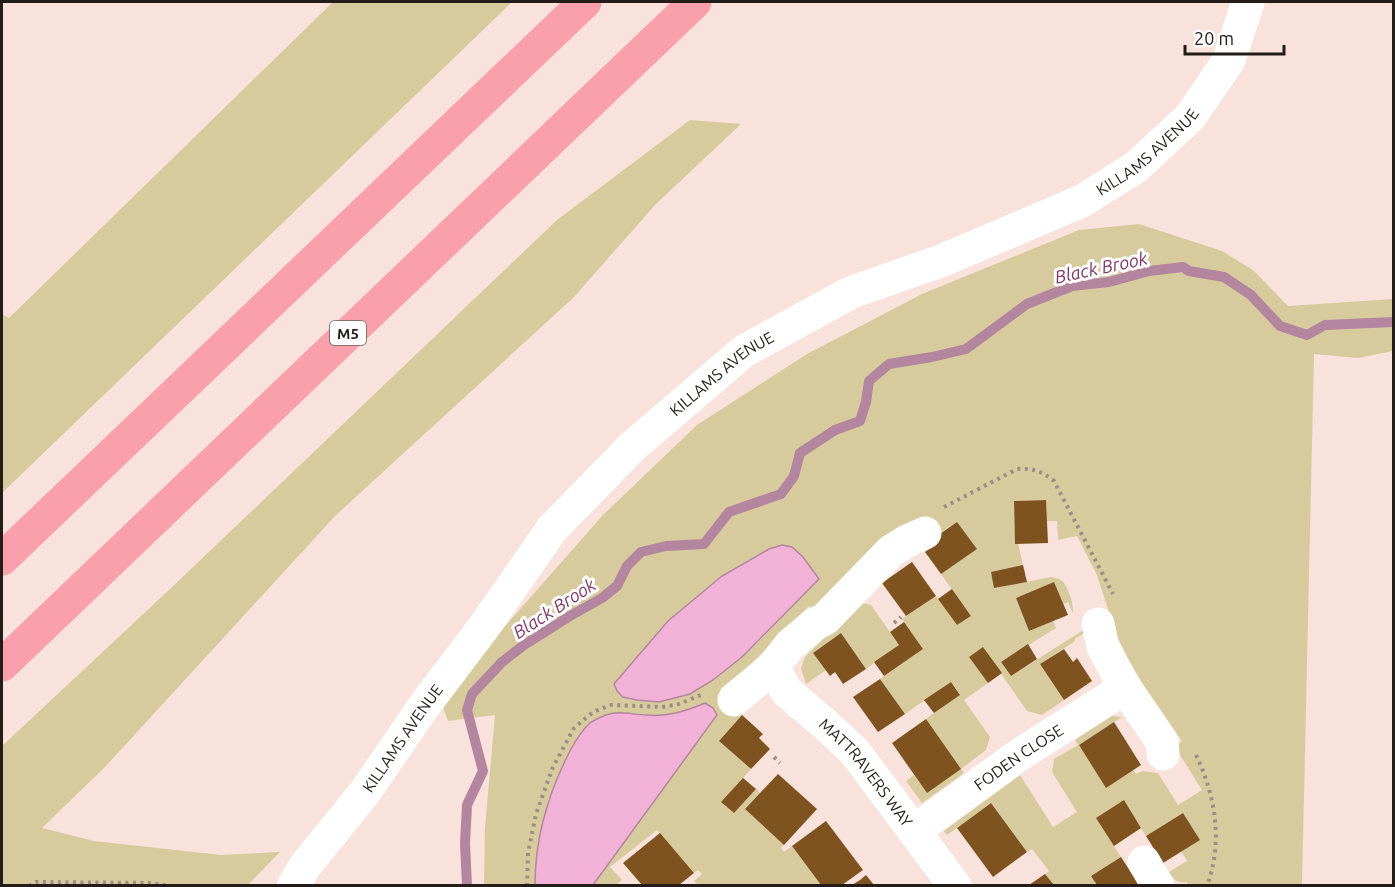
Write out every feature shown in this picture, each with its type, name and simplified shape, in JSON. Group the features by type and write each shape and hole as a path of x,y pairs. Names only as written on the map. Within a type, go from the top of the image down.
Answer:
{"highway":[{"path":"2,560 585,2"},
{"name":"M5","path":"2,665 695,2"}],"street":[{"name":"KILLAMS AVENUE","path":"293,885 305,866 365,792 424,706 486,624 552,530 632,447 744,351 852,292 941,261 1082,201 1136,167 1190,117 1223,69 1229,60 1248,2"},
{"path":"720,697 773,667 790,645 815,624 825,619 891,551 934,520"},
{"path":"1098,624 1103,647 1125,688 1162,742 1178,750"},
{"name":"MATTRAVERS WAY","path":"773,667 787,692 854,751 955,885"},
{"name":"FODEN CLOSE","path":"914,831 1022,753 1125,688"}],"path":[{"path":"934,520 1017,470 1029,468 1045,474 1054,481 1113,594"},
{"path":"894,623 901,617"},
{"path":"527,885 528,852 536,814 553,767 574,728 593,712 611,705 662,707 720,697"},
{"path":"1178,750 1205,775 1210,793 1215,821 1215,856 1207,885"},
{"path":"774,757 780,763"},
{"path":"29,885 36,882 170,885"}],"shaded area":[{"path":"333,2 512,2 2,493 2,314 9,318"},
{"path":"690,120 741,124 655,205 574,297 335,516 105,767 42,828 94,841 221,855 280,852 248,885 2,885 2,746 557,220"},
{"path":"1139,224 1222,251 1253,270 1288,306 1393,299 1393,351 1358,358 1314,354 1302,885 1188,886 1187,882 1178,882 1169,872 1187,861 1181,851 1183,813 1146,836 1123,801 1114,846 1121,857 1091,876 1097,885 1054,885 1045,874 1049,871 1032,849 1027,852 991,803 947,835 944,831 1020,775 1053,827 1077,812 1052,772 1054,759 1078,745 1075,740 1112,716 1122,717 1079,745 1106,787 1133,770 1136,774 1142,771 1158,773 1178,805 1202,790 1175,747 1182,741 1127,657 1116,634 1097,575 1077,536 1058,540 1057,521 1047,521 1046,500 1014,501 1015,543 1018,543 1023,565 991,572 995,588 1051,577 1058,578 1066,586 1073,613 1068,602 1063,604 1054,583 1016,598 1029,631 1053,621 1056,628 1001,662 1011,676 1085,629 1089,630 1040,664 1064,700 1042,715 1027,711 983,648 969,657 988,683 964,700 990,737 986,750 961,769 964,773 922,803 906,781 914,775 927,793 926,719 960,694 951,682 905,714 880,679 923,649 902,619 936,596 957,625 971,616 941,574 976,549 957,522 815,611 809,606 751,664 720,689 745,711 719,741 751,769 722,803 734,813 756,789 760,793 745,809 784,845 781,848 784,852 792,846 821,885 698,885 694,881 702,874 698,870 694,873 657,830 610,867 622,880 616,885 593,885 717,715 705,703 666,715 608,714 580,734 565,761 548,801 539,838 535,885 484,885 485,827 495,715 448,721 441,701 603,515 697,425 807,354 922,294 1079,230","holes":["782,545 792,547 803,557 766,634 742,657 713,680 690,694 659,702 623,697 617,691 614,684 668,621 722,576"]},
{"path":"782,545 792,547 803,557 819,579 742,657 713,680 690,694 659,702 623,697 617,691 614,684 668,621 722,576 769,549"},
{"path":"858,604 871,605 899,645 866,669 841,633 813,653 826,670 806,684 801,668 805,657"},
{"path":"705,703 713,708 717,715 593,885 535,885 541,832 550,798 571,749 587,726 611,714 662,715 684,711"}],"building":[{"path":"1046,500 1048,543 1015,544 1014,501"},
{"path":"957,522 977,549 941,574 925,552 937,543 934,538"},
{"path":"912,562 936,596 906,616 882,583"},
{"path":"1023,565 1027,582 994,588 991,572"},
{"path":"1054,582 1068,615 1029,631 1016,598"},
{"path":"952,589 971,616 957,625 938,599"},
{"path":"904,622 923,649 884,676 874,662 899,645 890,632"},
{"path":"841,633 866,669 843,684 835,672 830,676 813,653"},
{"path":"1028,644 1037,659 1011,676 1001,662"},
{"path":"983,647 1002,673 988,683 969,657"},
{"path":"1064,649 1073,662 1077,658 1092,681 1064,700 1040,664"},
{"path":"880,679 905,714 878,732 853,697"},
{"path":"951,682 960,695 934,713 924,700"},
{"path":"742,715 763,734 759,738 770,749 751,769 719,741"},
{"path":"926,719 961,769 927,793 892,743"},
{"path":"1114,722 1141,765 1106,788 1079,745"},
{"path":"778,774 817,809 784,845 745,809"},
{"path":"743,778 756,789 734,813 721,802"},
{"path":"1124,800 1141,828 1114,846 1096,818"},
{"path":"991,803 1027,852 993,877 957,828"},
{"path":"1183,813 1200,840 1163,863 1146,836"},
{"path":"826,821 863,870 842,885 821,885 792,846"},
{"path":"660,833 694,873 679,885 642,885 623,863"},
{"path":"1121,857 1139,885 1097,885 1091,876"},
{"path":"1045,874 1054,885 1029,885"},
{"path":"866,875 874,885 852,885 860,880"}],"waterway":[{"name":"Black Brook","path":"467,886 465,843 467,805 483,771 467,710 472,694 502,662 524,645 602,598 617,586 627,566 641,552 666,546 704,544 729,512 781,494 794,476 800,453 835,430 860,421 869,381 889,364 966,349 1027,304 1072,286 1109,282 1149,271 1183,267 1189,271 1224,277 1251,295 1280,326 1307,335 1325,325 1394,322"}]}
